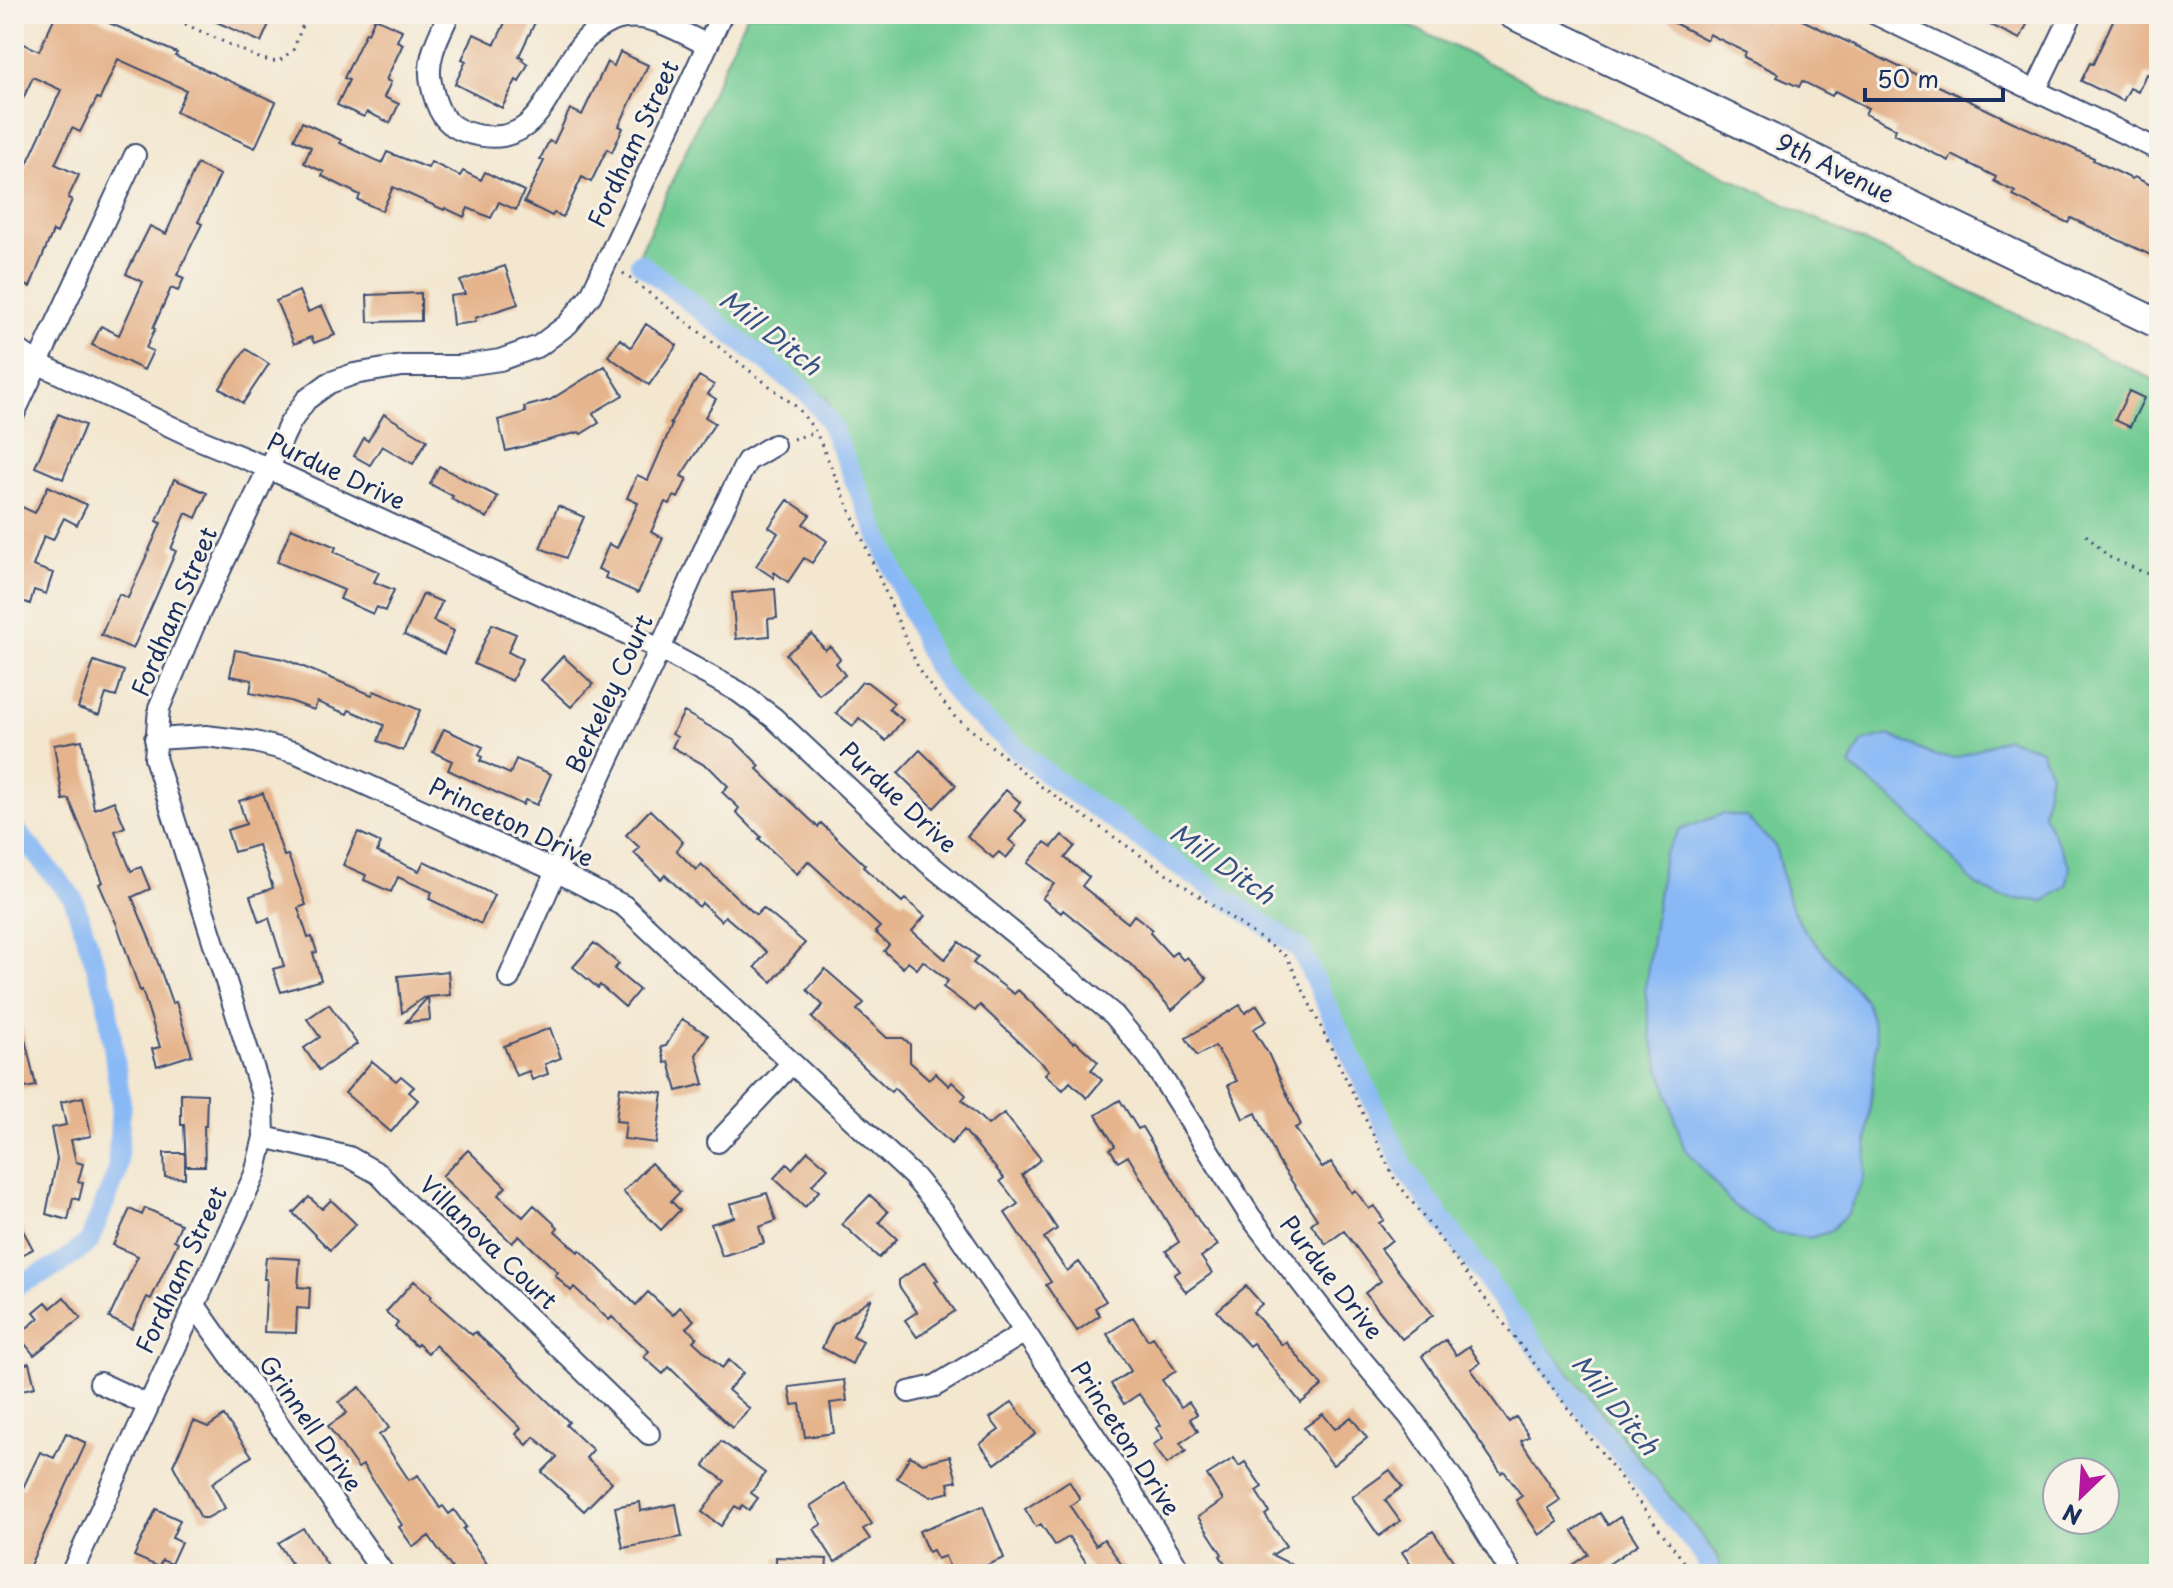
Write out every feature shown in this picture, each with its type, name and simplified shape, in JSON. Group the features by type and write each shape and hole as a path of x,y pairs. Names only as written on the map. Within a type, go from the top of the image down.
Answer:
{"main road":[{"name":"9th Avenue","path":"1512,14 2159,324"}],"street":[{"path":"449,14 432,51 430,78 436,106 443,117 462,131 484,137 507,135 524,127 543,110 567,62 584,39 618,19 637,17 661,23 707,45"},
{"name":"Fordham Street","path":"71,1574 255,1174 264,1137 263,1098 155,758 159,708 194,625 268,468 290,423 306,400 329,383 354,374 402,366 459,366 500,360 539,346 568,324 591,295 608,261 722,14"},
{"path":"1875,14 2159,150"},
{"path":"2035,91 2072,14"},
{"path":"14,414 135,155"},
{"name":"Purdue Drive","path":"14,347 37,363 193,437 268,468 660,649 739,692 774,718 928,863 1114,1015 1149,1057 1250,1216 1350,1346 1409,1416 1455,1482 1512,1574"},
{"name":"Berkeley Court","path":"509,978 716,523 747,461 774,445"},
{"name":"Princeton Drive","path":"155,739 206,736 255,742 297,753 556,871 624,906 914,1177 944,1213 1025,1332 1128,1486 1182,1574"},
{"path":"718,1142 792,1063"},
{"name":"Villanova Court","path":"264,1137 349,1157 379,1174 649,1434"},
{"name":"Grinnell Drive","path":"194,1304 384,1574"},
{"path":"909,1392 935,1386 1025,1332"},
{"path":"100,1383 148,1405"}],"path":[{"path":"163,14 261,59 278,62 293,50 307,14"},
{"path":"608,261 798,408 816,432 921,674 954,716 1042,787 1287,957 1394,1178 1690,1574"},
{"path":"774,445 816,432"},
{"path":"2086,535 2109,557 2159,579"}],"green space":[{"path":"747,14 1385,14 2159,382 2159,1574 1722,1574 1716,1553 1482,1266 1400,1148 1301,938 1050,772 969,700 944,668 827,399 639,255"}],"water":[{"path":"1889,735 1934,756 1956,758 2006,738 2041,750 2050,772 2043,814 2070,866 2067,886 2044,901 2001,898 1976,885 1906,810 1850,766 1862,742"},
{"path":"1722,814 1746,817 1775,846 1790,905 1803,929 1866,1001 1877,1039 1864,1178 1848,1213 1829,1232 1809,1238 1774,1233 1733,1205 1684,1148 1651,1037 1645,988 1664,854 1680,830"}],"building":[{"path":"56,14 89,14 276,102 255,148 176,112 186,90 118,59 100,99 97,98 80,132 72,128 55,164 79,175 68,198 72,200 57,233 53,231 30,287 14,280 14,192 61,90 33,77 14,118 14,39 39,51"},
{"path":"199,14 246,14 269,24 261,42"},
{"path":"509,14 539,14 519,56 528,64 502,108 455,84 474,34 495,44"},
{"path":"1657,14 1756,14 1772,21 1775,14 1790,14 2094,158 2132,179 2134,177 2159,189 2159,259 2071,218 2068,223 2013,196 2015,192 1994,181 1996,177 1952,155 1949,161 1894,134 1896,129 1865,114 1868,108 1835,91 1832,96 1802,81 1799,87 1744,57 1746,52 1709,34 1707,40"},
{"path":"1967,14 2032,14 2020,39"},
{"path":"2116,14 2159,14 2159,56 2151,75 2146,74 2138,92 2130,88 2123,101 2081,81 2090,63 2093,64"},
{"path":"375,18 402,30 397,41 403,44 386,80 391,82 384,97 399,104 390,123 367,112 364,117 337,105 349,80 344,78"},
{"path":"620,52 648,65 619,126 623,128 612,152 607,149 591,182 582,177 563,217 554,213 552,216 524,202 544,161 540,159 549,141 554,143 570,109 582,115 607,62 614,66"},
{"path":"302,122 382,163 387,152 428,168 431,162 460,176 463,171 481,180 485,172 524,191 516,210 499,202 491,218 468,208 464,217 393,187 382,211 358,200 360,195 304,163 311,147 294,139"},
{"path":"197,164 220,175 198,222 202,224 177,275 184,278 178,291 171,288 153,328 146,348 153,351 144,370 92,345 101,326 119,335 143,282 126,274 150,226 166,234"},
{"path":"505,266 518,304 475,318 476,322 453,325 450,296 465,294 460,281"},
{"path":"299,291 308,312 322,306 335,335 314,343 311,337 294,344 276,301"},
{"path":"421,293 421,321 368,322 367,295"},
{"path":"646,324 677,345 649,385 608,356 620,339 631,347"},
{"path":"246,349 269,364 243,403 220,388"},
{"path":"605,366 623,395 593,413 599,423 581,434 506,451 498,420 526,412 524,407 550,400"},
{"path":"699,376 714,385 708,394 716,399 705,417 715,423 681,476 687,479 678,498 674,496 670,504 665,502 651,532 663,538 638,593 605,578 607,573 598,569 609,544 617,548 638,503 627,498 637,475 648,480 672,425 670,423"},
{"path":"2129,391 2144,398 2130,427 2115,420"},
{"path":"58,414 85,425 63,479 35,467"},
{"path":"384,414 427,440 413,464 382,446 370,465 354,456 364,438 368,441"},
{"path":"439,466 498,497 487,518 430,484"},
{"path":"174,479 207,493 196,518 186,513 171,549 176,551 133,649 101,635 119,594 128,598 161,523 157,521"},
{"path":"48,486 87,505 77,525 64,518 53,540 44,536 33,566 53,573 46,594 34,590 30,604 14,598 14,519 20,506 35,513"},
{"path":"788,500 810,515 803,524 827,541 812,563 804,558 788,582 774,572 774,578 756,566 778,533 769,527"},
{"path":"558,506 584,517 566,558 540,548"},
{"path":"291,528 336,547 334,552 379,572 374,582 394,590 385,611 377,607 373,614 340,599 344,590 277,562"},
{"path":"775,589 777,618 768,619 769,636 736,639 732,593"},
{"path":"423,594 442,602 433,621 454,631 444,654 404,635"},
{"path":"492,624 516,634 508,652 522,659 512,681 474,664"},
{"path":"812,634 825,650 830,646 840,659 836,663 845,675 819,695 786,654"},
{"path":"235,650 284,659 372,695 374,691 420,710 403,751 378,741 384,725 349,710 347,714 317,702 314,710 290,701 250,693 252,680 230,676"},
{"path":"563,656 593,684 571,707 541,680"},
{"path":"94,661 124,671 116,697 106,694 99,715 78,708"},
{"path":"862,682 867,682 894,703 889,709 903,720 886,741 859,718 853,726 836,713"},
{"path":"684,712 735,741 760,766 757,769 818,827 821,823 902,902 905,899 925,916 912,931 945,959 959,942 978,957 973,963 1014,994 1018,990 1073,1043 1075,1041 1098,1062 1091,1070 1102,1080 1087,1098 1070,1082 1063,1090 1045,1074 1049,1070 980,1005 975,1011 943,987 948,981 923,961 917,969 908,962 903,968 884,951 889,945 875,932 880,927 808,861 797,874 759,839 761,837 736,812 739,808 722,792 728,786 710,768 672,747 677,737 672,734"},
{"path":"444,729 483,747 480,761 510,774 516,759 551,774 537,805 525,800 523,805 448,770 452,761 433,752"},
{"path":"82,740 94,809 114,801 125,827 115,831 131,871 141,867 150,889 132,897 172,1003 176,1002 192,1055 157,1066 152,1049 160,1047 142,990 69,799 63,800 54,745"},
{"path":"920,750 956,785 934,808 898,773"},
{"path":"1006,790 1020,802 1014,810 1026,820 1009,840 1016,846 1006,858 999,852 993,858 967,836"},
{"path":"263,793 284,856 288,855 306,905 298,908 308,938 312,937 317,952 313,953 321,980 281,992 273,969 284,966 269,918 259,922 250,896 273,888 258,845 234,852 227,830 246,824 239,801"},
{"path":"650,810 683,842 676,850 696,870 701,864 756,915 763,908 805,943 772,982 755,967 767,952 725,916 721,921 702,903 699,907 665,875 661,879 634,853 640,848 626,835"},
{"path":"358,832 381,843 377,852 419,871 424,861 494,895 481,924 429,899 432,892 398,877 391,892 364,880 366,875 343,865"},
{"path":"1062,835 1075,846 1065,858 1089,877 1082,886 1128,923 1134,915 1152,929 1150,933 1171,956 1176,952 1183,960 1187,957 1207,979 1172,1010 1135,968 1063,910 1061,913 1042,898 1054,884 1028,863 1045,842 1052,847"},
{"path":"594,943 619,964 614,969 639,990 625,1007 573,967"},
{"path":"825,969 864,1003 857,1010 887,1038 903,1038 910,1044 910,1062 929,1079 935,1073 949,1086 952,1082 966,1095 962,1100 988,1125 1004,1113 1041,1159 1022,1175 1057,1229 1044,1238 1067,1271 1079,1262 1106,1301 1095,1308 1100,1315 1077,1331 1046,1285 1051,1282 1005,1213 1018,1204 1000,1181 1004,1178 964,1130 951,1144 894,1088 891,1092 812,1018 823,1005 807,990"},
{"path":"448,971 450,995 423,998 402,1013 398,976"},
{"path":"428,997 430,1020 406,1022"},
{"path":"329,1004 357,1044 319,1070 304,1048 320,1037 307,1019"},
{"path":"1240,1005 1245,1013 1257,1005 1267,1021 1253,1029 1268,1053 1301,1125 1295,1128 1322,1168 1331,1162 1352,1193 1355,1190 1369,1209 1374,1206 1384,1220 1379,1223 1392,1240 1381,1249 1433,1315 1402,1339 1365,1293 1381,1281 1344,1231 1326,1244 1311,1224 1317,1219 1278,1161 1256,1113 1243,1119 1228,1085 1237,1081 1215,1046 1197,1056 1186,1038"},
{"path":"20,1018 36,1086 14,1090 14,1019"},
{"path":"682,1019 708,1035 696,1055 704,1084 677,1091 661,1047 666,1046"},
{"path":"550,1028 561,1058 545,1064 548,1074 532,1080 529,1071 516,1076 504,1046"},
{"path":"372,1061 396,1081 401,1076 414,1087 409,1092 418,1100 391,1132 345,1093"},
{"path":"620,1087 663,1093 656,1143 624,1139 626,1122 616,1121"},
{"path":"181,1093 207,1094 205,1166 186,1166"},
{"path":"83,1097 91,1136 71,1140 76,1162 83,1164 78,1182 83,1183 79,1200 73,1198 68,1220 46,1214 57,1159 51,1128 66,1125 61,1102"},
{"path":"1120,1100 1138,1129 1142,1127 1202,1226 1218,1245 1201,1257 1212,1273 1186,1292 1174,1275 1180,1271 1166,1251 1179,1242 1128,1156 1118,1162 1110,1149 1115,1146 1096,1115"},
{"path":"468,1150 506,1187 498,1195 523,1217 534,1205 558,1227 555,1231 578,1252 580,1250 636,1305 648,1292 673,1315 680,1307 694,1320 686,1328 697,1337 693,1341 722,1368 729,1360 743,1373 728,1390 750,1409 732,1428 669,1367 663,1374 644,1357 649,1351 574,1287 571,1291 555,1275 558,1272 519,1236 512,1243 442,1176"},
{"path":"808,1151 828,1168 812,1185 819,1191 805,1207 774,1178 787,1164 792,1169"},
{"path":"164,1153 185,1153 185,1178 165,1177"},
{"path":"651,1163 680,1192 671,1201 680,1210 661,1230 623,1192"},
{"path":"767,1193 776,1221 759,1227 764,1243 722,1256 711,1224 734,1217 730,1204"},
{"path":"870,1195 888,1212 879,1222 897,1239 879,1258 842,1224"},
{"path":"309,1197 322,1209 331,1200 356,1224 330,1250 293,1213"},
{"path":"145,1208 181,1224 174,1240 178,1242 151,1299 147,1297 132,1329 109,1318 138,1256 113,1245 130,1209 142,1215"},
{"path":"14,1214 33,1249 14,1259"},
{"path":"266,1257 300,1259 298,1287 310,1288 309,1309 297,1308 296,1333 264,1332"},
{"path":"925,1262 955,1311 917,1337 905,1320 917,1312 899,1286 899,1280"},
{"path":"414,1281 472,1335 475,1332 514,1368 593,1450 586,1458 612,1482 584,1511 542,1472 557,1457 534,1437 527,1445 516,1434 521,1428 435,1345 428,1353 395,1327 398,1323 386,1312"},
{"path":"1246,1286 1262,1304 1253,1312 1282,1345 1286,1342 1322,1386 1301,1403 1253,1343 1249,1346 1217,1311"},
{"path":"64,1297 81,1318 34,1355 18,1335 39,1318 34,1312 46,1302 51,1308"},
{"path":"872,1298 853,1336 863,1341 852,1364 822,1348 833,1325"},
{"path":"1133,1317 1148,1340 1153,1337 1176,1371 1162,1380 1181,1407 1189,1402 1197,1414 1190,1419 1198,1431 1180,1443 1186,1451 1167,1464 1153,1445 1163,1438 1156,1428 1161,1425 1139,1394 1124,1404 1111,1384 1131,1371 1107,1334"},
{"path":"1446,1340 1456,1355 1469,1346 1480,1363 1471,1369 1509,1422 1516,1417 1529,1436 1521,1441 1560,1500 1548,1508 1558,1522 1539,1535 1516,1500 1522,1496 1504,1471 1501,1473 1422,1356"},
{"path":"29,1363 35,1387 14,1392 14,1367"},
{"path":"844,1380 847,1401 830,1403 834,1433 805,1437 800,1404 792,1405 789,1387"},
{"path":"360,1387 389,1428 379,1435 409,1480 418,1475 440,1508 443,1506 449,1514 454,1510 466,1527 463,1529 494,1574 456,1574 429,1536 413,1547 363,1465 358,1468 328,1426 347,1413 339,1402"},
{"path":"1012,1402 1036,1434 995,1464 980,1444 999,1430 990,1418"},
{"path":"1323,1414 1335,1429 1351,1417 1367,1438 1333,1465 1304,1428"},
{"path":"224,1416 252,1456 212,1483 225,1508 201,1518 173,1465 194,1421 208,1427"},
{"path":"66,1433 86,1443 26,1574 14,1574 14,1498 19,1486 23,1488 40,1452 54,1458"},
{"path":"721,1441 765,1473 751,1493 758,1498 749,1510 742,1505 740,1509 735,1506 721,1526 702,1512 725,1481 704,1466"},
{"path":"910,1456 923,1463 950,1456 957,1481 948,1483 950,1492 931,1497 897,1478"},
{"path":"1234,1458 1239,1466 1245,1462 1262,1487 1256,1491 1269,1512 1265,1515 1286,1546 1272,1555 1310,1574 1233,1574 1220,1556 1222,1554 1198,1517 1223,1500 1207,1475"},
{"path":"1390,1470 1402,1487 1385,1500 1400,1521 1379,1536 1352,1497"},
{"path":"1069,1481 1080,1499 1070,1506 1096,1545 1104,1539 1128,1574 1094,1574 1069,1537 1055,1545 1041,1524 1036,1527 1025,1509"},
{"path":"845,1483 872,1524 863,1529 870,1539 835,1562 814,1529 822,1524 810,1506"},
{"path":"640,1502 641,1511 676,1504 682,1537 623,1548 615,1507"},
{"path":"983,1506 1004,1558 987,1565 989,1570 980,1574 952,1574 945,1556 937,1559 933,1550 928,1552 919,1531"},
{"path":"156,1509 180,1520 172,1538 181,1542 171,1564 162,1560 159,1567 134,1556"},
{"path":"1600,1513 1608,1525 1620,1517 1638,1544 1603,1568 1607,1574 1559,1574 1588,1554 1573,1531"},
{"path":"303,1528 333,1574 298,1574 278,1543"},
{"path":"1433,1531 1458,1568 1448,1574 1417,1574 1402,1552"},
{"path":"776,1557 827,1559 826,1574 776,1574"}],"waterway":[{"name":"Mill Ditch","path":"640,263 808,394 828,419 935,666 964,704 1052,778 1300,949 1405,1169 1565,1386 1705,1557 1711,1574"},
{"path":"14,828 73,898 106,996 121,1104 117,1173 89,1242 59,1265 14,1287"}]}
